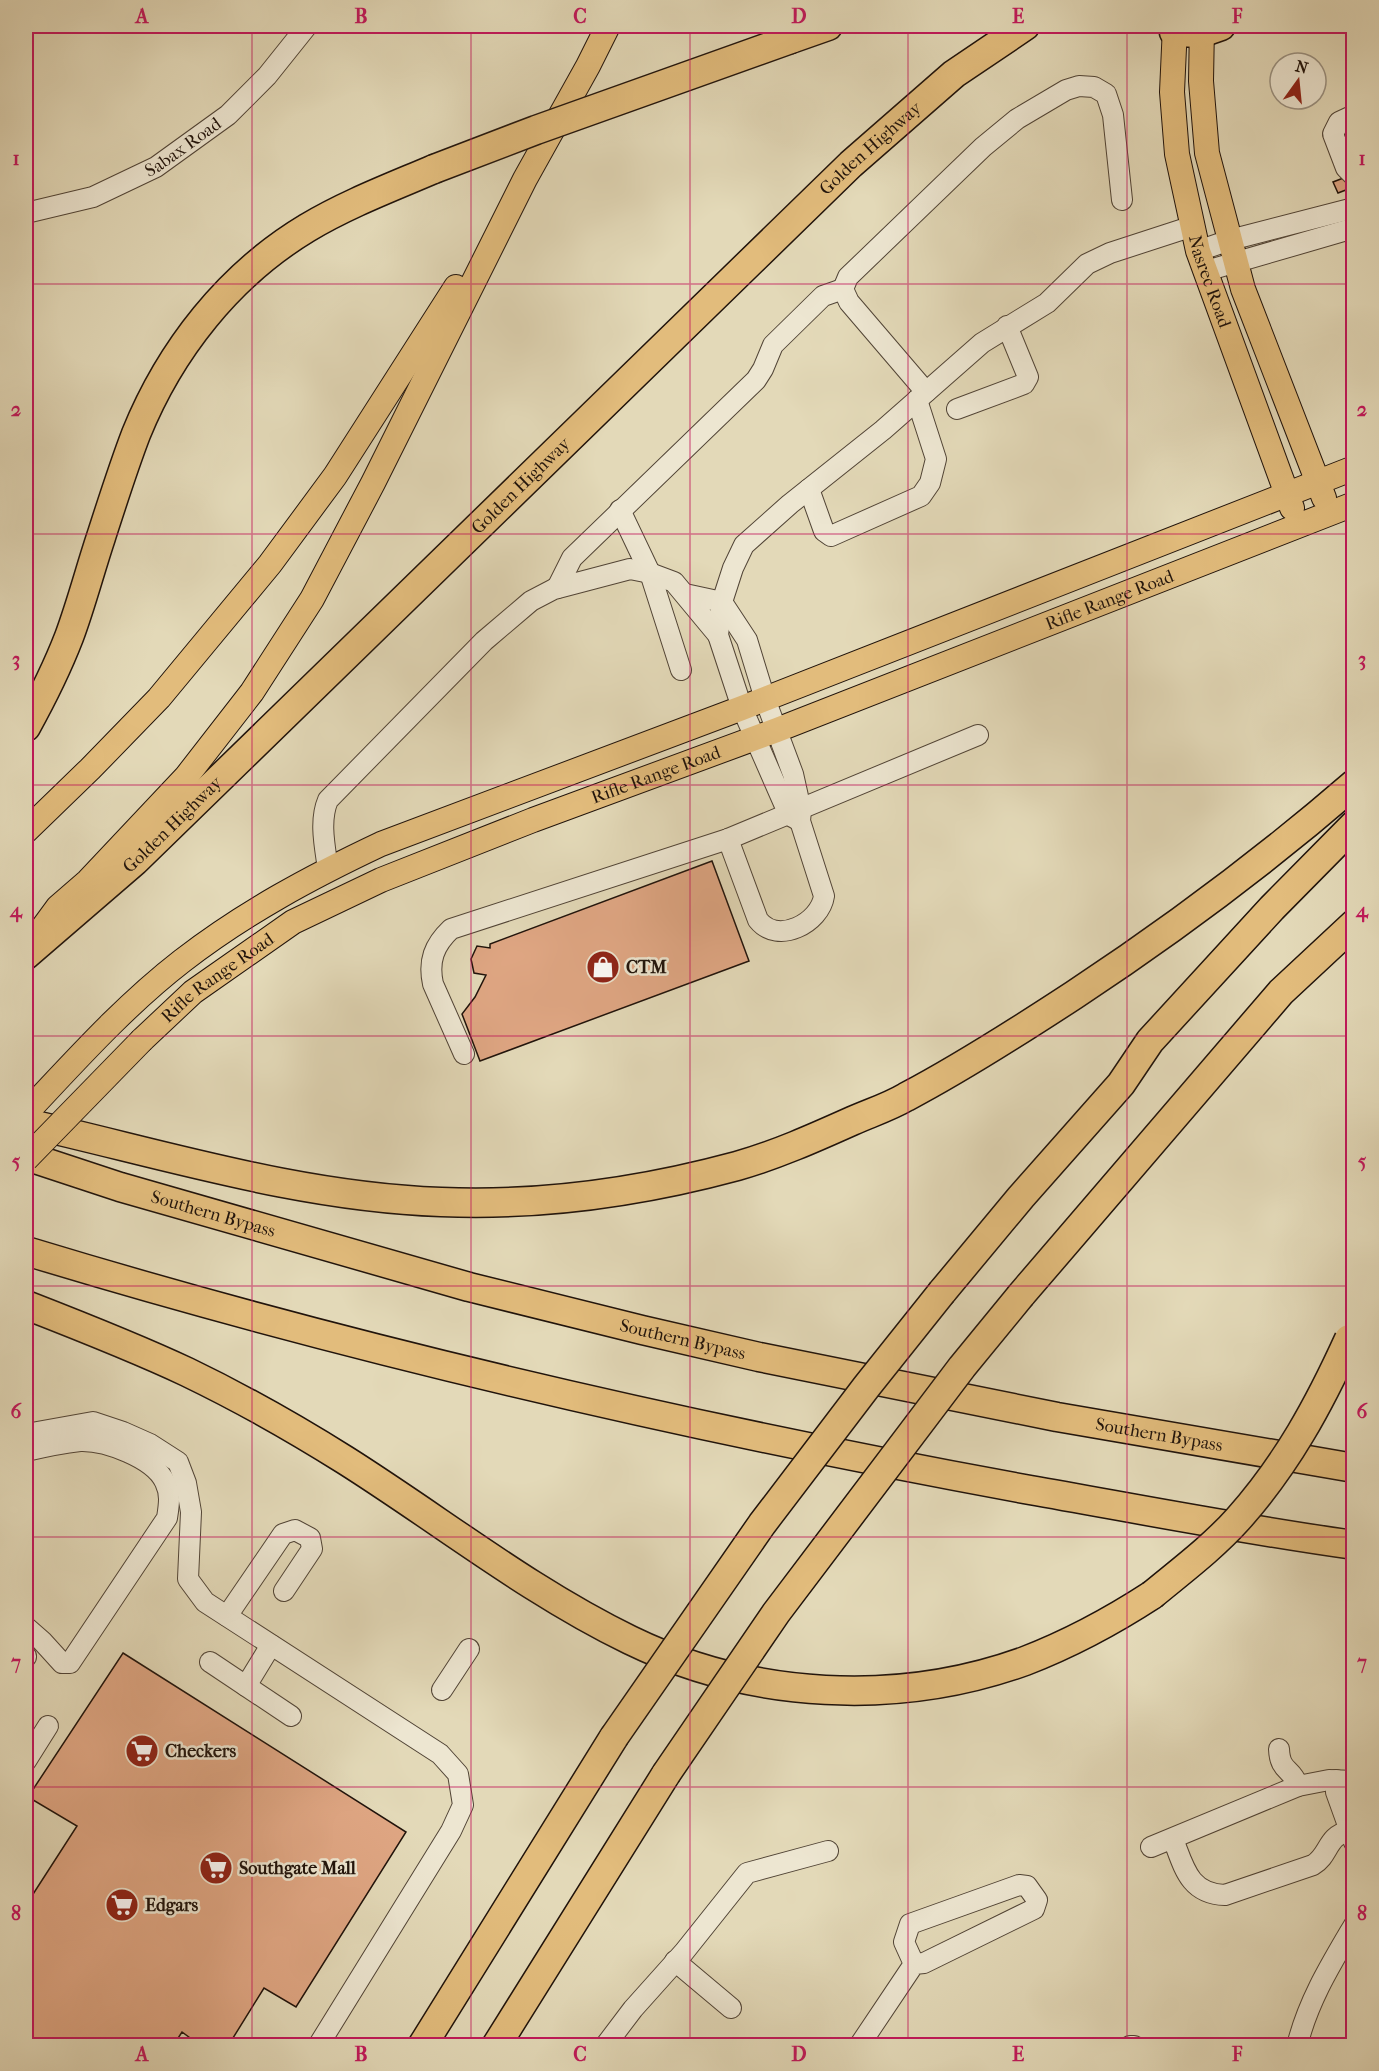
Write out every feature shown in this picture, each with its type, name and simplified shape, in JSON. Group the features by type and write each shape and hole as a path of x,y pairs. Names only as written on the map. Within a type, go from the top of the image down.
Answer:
{"highway":[{"path":"26,727 45,693 69,637 93,559 137,433 170,366 192,332 230,289 258,263 307,228 356,203 434,169 536,130 828,26"},
{"name":"Golden Highway","path":"26,955 135,861 851,164 954,74 1025,26"},
{"path":"26,1124 251,1177 378,1198 442,1203 513,1202 573,1197 653,1185 738,1165 798,1145 904,1099 1022,1029 1150,945 1258,862 1353,784"},
{"path":"422,2046 614,1737 762,1524 867,1386 1021,1197 1121,1084 1150,1041 1272,908 1353,825"},
{"path":"496,2046 666,1774 789,1595 962,1367 1281,992 1353,924"},
{"name":"Southern Bypass","path":"26,1158 469,1287 642,1330 759,1357 1057,1417 1353,1468"},
{"path":"26,1251 320,1335 758,1437 942,1474 1277,1534 1353,1545"},
{"path":"26,1305 130,1346 236,1397 344,1460 576,1612 630,1641 706,1671 757,1683 814,1690 863,1690 921,1686 964,1679 1025,1661 1099,1628 1152,1595 1238,1520 1276,1473 1299,1439 1324,1394 1351,1331"}],"main road":[{"path":"26,955 41,929 58,907 88,880 186,777 252,693 312,599 373,483 525,179 608,26"},
{"name":"Nasrec Road","path":"1195,28 1172,92 1177,154 1202,261 1297,526"},
{"name":"Nasrec Road","path":"1195,28 1207,153 1243,289 1330,513"},
{"path":"26,831 90,770 159,698 270,564 336,476 525,179"},
{"path":"1291,415 1313,446 1326,458 1353,467"},
{"path":"1236,513 1253,498 1263,483 1267,439"},
{"name":"Rifle Range Road","path":"26,1113 127,1009 181,962 259,907 328,869 381,844 742,708 1353,467"},
{"name":"Rifle Range Road","path":"26,1158 142,1040 193,992 293,922 381,880 522,824 766,734 1353,504"}],"street":[{"name":"Sabax Road","path":"26,213 93,197 156,167 228,115 267,76 306,26"},
{"path":"809,489 824,531 831,536 921,496 930,483 936,459 921,396 849,302 843,289 848,277 982,147 1034,108 1066,90 1079,86 1094,87 1106,94 1113,115 1122,200"},
{"path":"1353,115 1339,122 1333,134 1346,168 1353,176"},
{"path":"1202,261 1353,208"},
{"path":"718,635 722,602 733,568 744,545 809,489 981,343 1047,303 1087,264 1110,252 1193,226"},
{"path":"1233,251 1353,228"},
{"path":"557,588 572,558 756,380 773,345 823,296 843,289"},
{"path":"957,409 1024,384 1028,377 1007,326"},
{"path":"620,510 650,573 681,670"},
{"path":"328,869 323,824 328,800 484,641 531,601 557,588 630,569 650,573 674,582 718,635 742,708 766,734"},
{"path":"685,594 722,602 747,640 765,699 766,734 797,815 824,896 820,908 811,919 798,928 783,931 762,924 758,920 728,839"},
{"path":"464,1054 433,984 431,973 435,947 451,929 797,815 978,735"},
{"path":"26,1434 93,1422 150,1444 178,1462 186,1483 191,1512 188,1579 205,1602 441,1754 458,1774 463,1805 451,1831 318,2046"},
{"path":"26,1451 82,1441 110,1445 152,1466 165,1481 170,1500 167,1518 70,1663 62,1663 56,1659 42,1641 26,1627"},
{"path":"227,1616 283,1534 295,1530 310,1538 312,1549 284,1592"},
{"path":"246,1686 272,1645"},
{"path":"442,1690 469,1649"},
{"path":"210,1662 291,1716"},
{"path":"26,1761 48,1726"},
{"path":"1279,1749 1282,1767 1293,1775 1298,1786"},
{"path":"1151,1847 1298,1786 1345,1781"},
{"path":"1345,1781 1336,1792 1351,1836"},
{"path":"1173,1839 1187,1877 1210,1893 1225,1895 1313,1865 1319,1861 1333,1839 1343,1832 1351,1836"},
{"path":"605,2046 633,2009 747,1873 828,1851"},
{"path":"1019,1886 1028,1886 1037,1900 1034,1909 924,1963 914,1964 904,1942 910,1924 1019,1886"},
{"path":"1297,2046 1313,2000 1353,1924"},
{"path":"675,1961 731,2008"},
{"path":"859,2046 914,1964"}],"building":[{"path":"1348,43 1354,43 1354,85 1350,85"},
{"path":"1346,177 1351,188 1338,193 1333,182"},
{"name":"CTM","path":"712,861 749,961 480,1061 462,1014 475,997 486,975 474,973 471,959 477,946 490,948 490,944"},
{"name":"Southgate Mall","path":"123,1653 406,1832 296,2007 264,1988 228,2046 201,2046 182,2032 173,2046 26,2046 26,1905 77,1826 28,1797"}],"place":[{"name":"CTM","path":"603,967"},
{"name":"Checkers","path":"142,1751"},
{"name":"Southgate Mall","path":"216,1868"},
{"name":"Edgars","path":"122,1905"}]}
